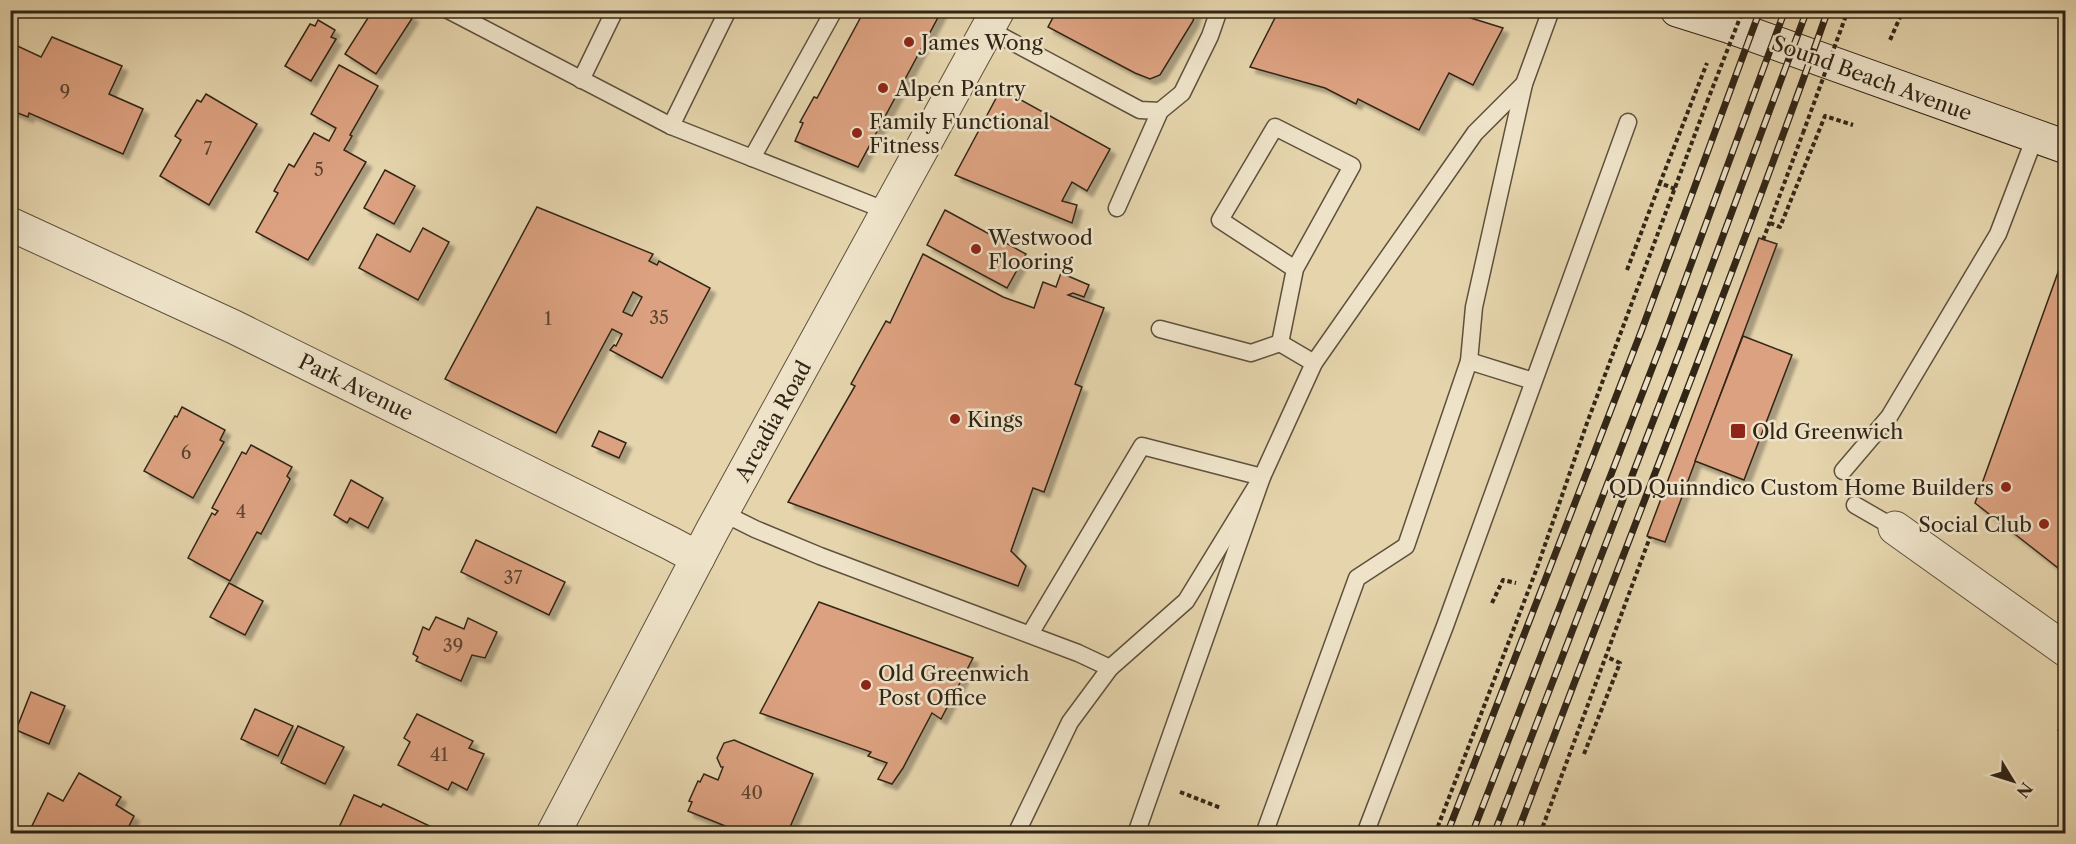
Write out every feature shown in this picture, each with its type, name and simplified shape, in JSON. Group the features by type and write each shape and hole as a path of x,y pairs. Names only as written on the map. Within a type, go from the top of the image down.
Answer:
{"street":[{"name":"Sound Beach Avenue","path":"1677,10 2066,147"},
{"name":"Arcadia Road","path":"553,834 698,558 993,20"},
{"name":"Park Avenue","path":"10,224 234,327 698,558"},
{"path":"1895,528 2066,650"}],"lane":[{"path":"448,10 671,126 887,211"},
{"path":"581,80 615,10"},
{"path":"671,126 728,10"},
{"path":"1117,208 1160,111 1182,93 1210,36 1219,10"},
{"path":"1264,834 1357,578 1406,546 1469,361 1474,307 1524,84 1551,10"},
{"path":"752,158 833,12"},
{"path":"993,20 1140,110 1160,111"},
{"path":"1136,834 1262,477 1314,363 1475,133 1524,84"},
{"path":"1365,834 1445,626 1628,122"},
{"path":"1280,343 1295,269 1352,166 1275,127 1220,220 1295,269"},
{"path":"1842,471 1889,417 1998,234 2035,136"},
{"path":"1160,329 1251,353 1280,343 1314,363"},
{"path":"1469,361 1533,381"},
{"path":"1030,634 1142,446 1262,477"},
{"path":"1016,834 1070,722 1110,668 1186,601 1262,477"},
{"path":"1855,505 1895,528"},
{"path":"723,513 755,530 1030,634 1110,668"}],"path":[{"path":"1435,834 1537,568 1587,423 1743,10"},
{"path":"1763,240 1848,10"},
{"path":"1887,10 1901,15 1890,40"},
{"path":"1627,270 1707,63"},
{"path":"1770,223 1780,227 1825,116 1853,125"},
{"path":"1660,183 1675,189"},
{"path":"1540,834 1650,537"},
{"path":"1492,603 1503,580 1516,583"},
{"path":"1584,754 1620,663 1605,656"},
{"path":"1155,783 1221,808"}],"building":[{"path":"373,10 403,10 413,17 376,74 345,54"},
{"path":"859,10 942,10 858,167 795,141 803,123 800,122 814,97 817,98 863,13"},
{"path":"1057,10 1196,10 1193,21 1160,75 1150,79 1048,27"},
{"path":"1279,10 1445,10 1503,28 1473,85 1449,73 1419,130 1358,99 1356,104 1325,88 1250,67"},
{"path":"318,20 335,30 331,37 336,39 311,81 285,66 310,24 315,26"},
{"path":"52,37 122,66 109,94 143,109 123,154 29,113 28,117 10,110 10,40 14,42 13,44 41,57"},
{"path":"339,65 378,86 344,150 366,162 308,260 256,232 278,193 274,191 289,164 294,167 314,133 329,141 336,128 311,114"},
{"path":"1001,89 1110,149 1087,191 1072,182 1062,201 1077,205 1072,223 955,175"},
{"path":"206,94 257,124 209,205 160,176 181,140 175,136 197,100 201,102"},
{"path":"385,170 415,186 394,224 364,208"},
{"path":"537,207 653,254 649,261 657,265 659,261 710,288 662,378 610,350 614,345 616,346 622,334 612,329 556,433 445,379","holes":["633,292 642,297 632,316 623,312"]},
{"name":"Westwood Flooring","path":"945,210 1026,254 1007,288 927,245"},
{"path":"423,228 449,242 418,300 359,268 377,234 410,252"},
{"path":"1759,238 1777,244 1665,542 1647,536"},
{"path":"923,254 1003,297 1034,308 1043,282 1056,287 1061,273 1089,285 1084,297 1073,293 1068,295 1104,308 1075,384 1082,387 1044,492 1033,488 1011,551 1026,566 1018,586 788,502 855,386 851,384 886,321 890,323"},
{"path":"2061,264 2066,266 2066,561 2062,571 1975,503"},
{"path":"1743,336 1792,355 1744,480 1695,461"},
{"path":"182,407 225,430 220,440 224,442 193,498 144,471"},
{"path":"599,431 626,443 619,458 592,446"},
{"path":"251,445 292,467 287,476 290,479 261,534 257,532 230,581 188,558 212,513 215,515 218,511 212,508 242,452 246,454"},
{"path":"351,480 383,498 368,528 350,518 347,523 334,515"},
{"path":"476,540 565,582 549,615 461,572"},
{"path":"229,583 263,601 245,635 210,617"},
{"name":"Old Greenwich Post Office","path":"819,602 973,658 941,719 932,713 892,784 878,779 887,763 868,756 871,752 760,713"},
{"path":"436,617 464,629 468,618 497,632 485,658 472,655 461,681 416,661 418,657 413,654 423,627 429,630"},
{"path":"31,692 65,706 49,744 16,730"},
{"path":"255,709 293,726 278,756 241,739"},
{"path":"417,714 473,741 469,748 484,754 467,790 452,782 448,790 398,765 410,742 404,738"},
{"path":"2066,720 2066,735 2058,730"},
{"path":"298,726 344,747 325,784 281,763"},
{"path":"734,740 813,774 787,834 745,834 688,811 692,802 689,801 698,781 700,782 704,774 718,780 723,767 717,758 724,743"},
{"path":"79,773 121,797 116,805 134,816 125,834 28,834 48,793 63,801"},
{"path":"354,795 381,807 383,804 436,829 434,832 438,834 336,834"}],"railway":[{"path":"1447,834 1641,332 1760,10"},
{"path":"1472,834 1663,340 1785,10"},
{"path":"1494,834 1682,346 1807,10"},
{"path":"1517,834 1714,320 1828,10"}],"place":[{"name":"James Wong","path":"909,42"},
{"name":"Alpen Pantry","path":"883,88"},
{"name":"Family Functional Fitness","path":"857,133"},
{"name":"Westwood Flooring","path":"976,249"},
{"name":"Kings","path":"955,419"},
{"name":"Old Greenwich","path":"1738,431"},
{"name":"QD Quinndico Custom Home Builders","path":"2006,487"},
{"name":"Social Club","path":"2044,524"},
{"name":"Old Greenwich Post Office","path":"866,685"}]}
